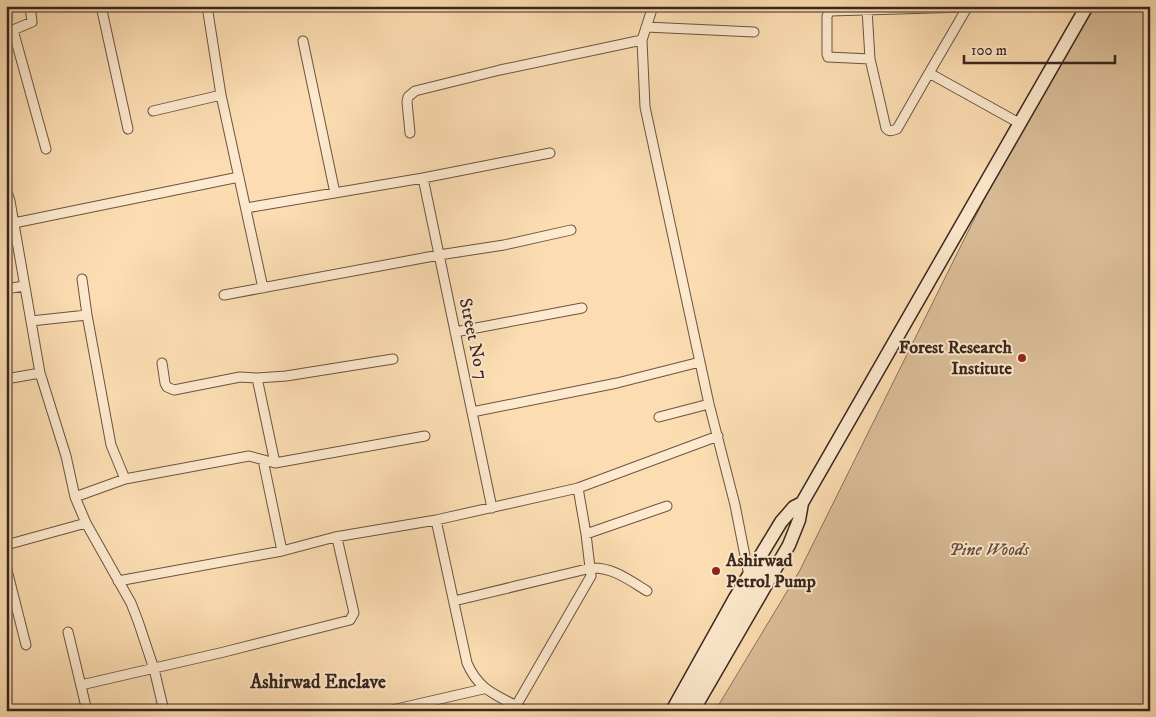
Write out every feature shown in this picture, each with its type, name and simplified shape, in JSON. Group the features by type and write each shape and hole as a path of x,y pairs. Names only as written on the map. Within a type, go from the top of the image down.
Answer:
{"main road":[{"path":"682,711 1087,6"},
{"path":"672,711 749,576 787,514 794,507 802,503"},
{"path":"693,711 788,545 799,520 802,503"}],"street":[{"path":"30,6 32,22 13,30 46,149"},
{"path":"101,6 128,129"},
{"path":"207,6 221,95 263,288"},
{"path":"653,6 642,40 645,107 709,404 735,505 749,576"},
{"path":"870,59 831,59 827,54 827,16 830,11 968,7"},
{"path":"867,9 870,59 886,128 888,131 892,131 897,129 968,7"},
{"path":"646,27 754,32"},
{"path":"410,134 407,102 408,97 415,91 500,70 642,40"},
{"path":"303,42 335,193"},
{"path":"930,73 1019,122"},
{"path":"153,110 221,95"},
{"path":"246,208 423,178 550,153"},
{"path":"14,223 239,177"},
{"name":"Street No 7","path":"423,178 492,508"},
{"path":"6,189 14,223 40,373 66,456 75,497 86,523 138,621 154,669 164,711"},
{"path":"224,295 571,230"},
{"path":"82,279 111,445 126,480"},
{"path":"6,289 24,286"},
{"path":"455,332 582,308"},
{"path":"30,321 88,315"},
{"path":"162,363 164,383 170,389 240,377 286,376 393,359"},
{"path":"472,412 617,383 700,362"},
{"path":"6,379 40,373"},
{"path":"258,378 275,463"},
{"path":"660,417 709,404"},
{"path":"75,497 126,480 249,456 275,463 425,436"},
{"path":"118,581 436,520 578,488 718,436"},
{"path":"263,460 282,551"},
{"path":"515,708 591,576 578,488"},
{"path":"586,534 667,506"},
{"path":"436,520 467,663 472,675 483,688 515,708 525,711"},
{"path":"6,544 86,523"},
{"path":"80,685 154,669 350,620 354,613 337,538"},
{"path":"6,566 26,645"},
{"path":"454,601 602,567 614,570 648,591"},
{"path":"68,632 87,711"},
{"path":"388,711 483,688"}],"green space":[{"name":"Pine Woods","path":"1080,6 1150,6 1150,711 715,711 800,570"}],"place":[{"name":"Forest Research Institute","path":"1022,358"},
{"name":"Ashirwad Petrol Pump","path":"716,571"}],"district":[{"name":"Ashirwad Enclave","path":"318,682"}]}
